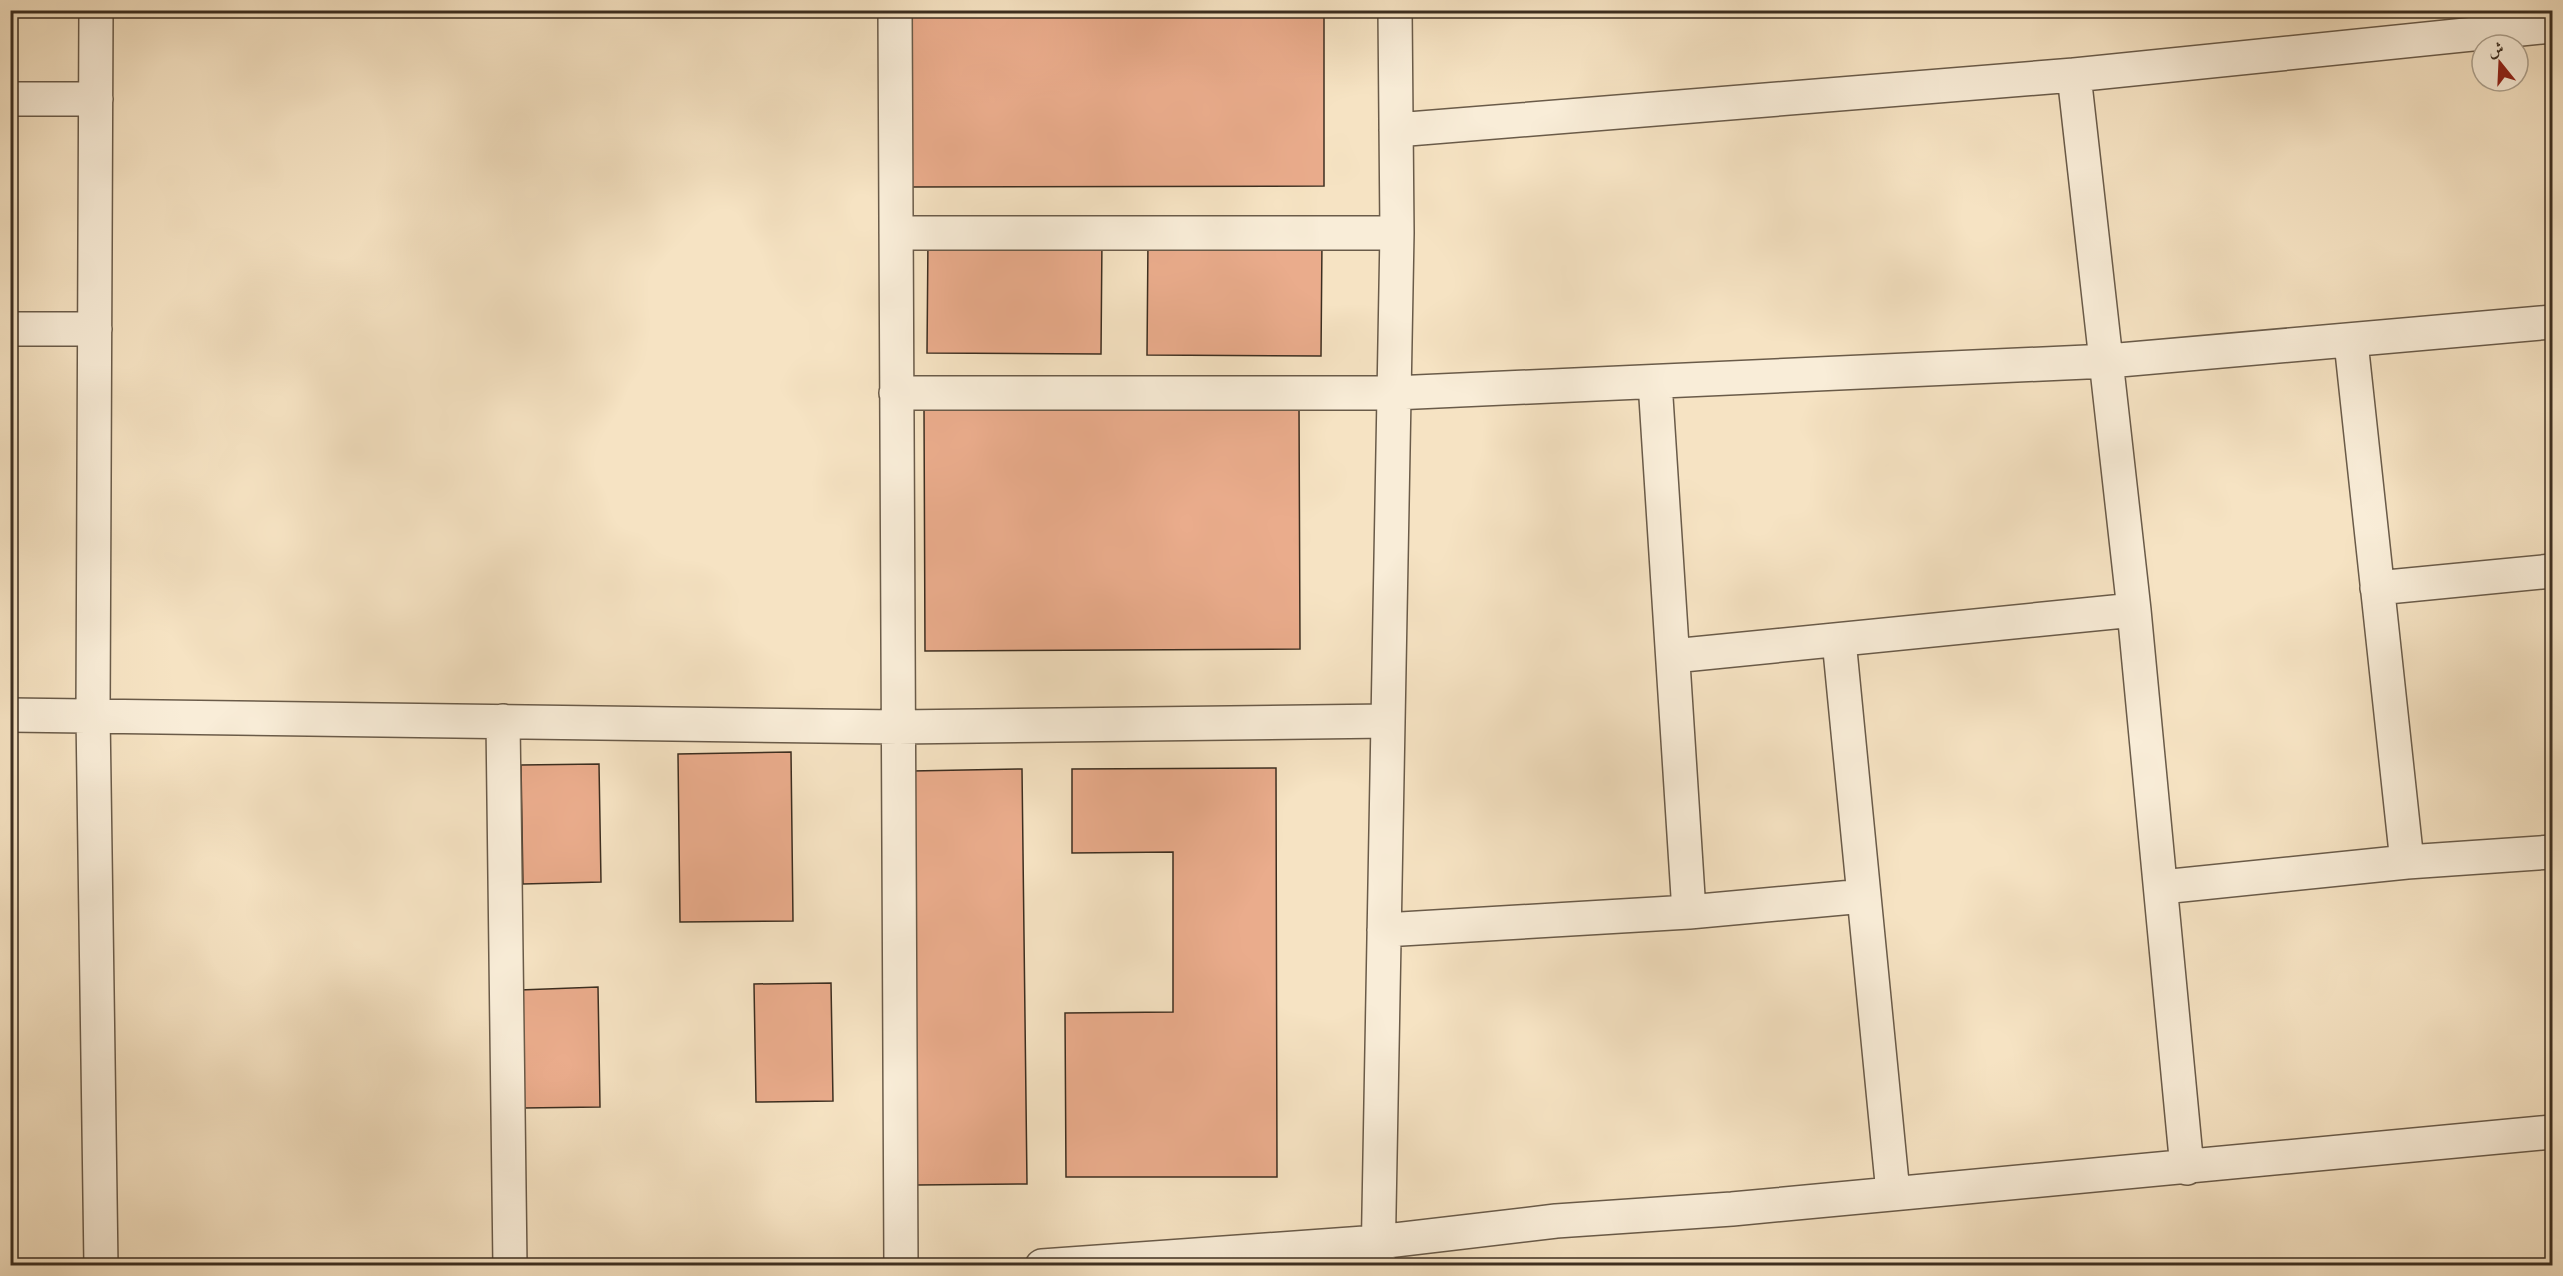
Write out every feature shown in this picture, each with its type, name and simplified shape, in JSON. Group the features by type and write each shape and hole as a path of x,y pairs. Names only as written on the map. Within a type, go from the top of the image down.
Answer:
{"street":[{"path":"96,10 93,714 101,1266"},
{"path":"895,10 901,1266"},
{"path":"1378,1254 1397,233 1395,10"},
{"path":"1396,130 2074,75 2553,26"},
{"path":"2074,75 2108,361 2134,610 2187,1168"},
{"path":"10,99 96,99"},
{"path":"896,233 1397,233"},
{"path":"896,393 1394,393 1655,382 2108,361 2351,342 2553,322"},
{"path":"10,329 94,329"},
{"path":"2351,342 2407,862"},
{"path":"1655,382 1689,912"},
{"path":"2377,588 2553,571"},
{"path":"1672,656 2134,610"},
{"path":"1839,640 1893,1193"},
{"path":"10,715 93,714 898,727 1388,721"},
{"path":"502,721 510,1266"},
{"path":"2162,887 2407,862 2553,852"},
{"path":"1384,930 1689,912 1864,896"},
{"path":"1042,1266 1378,1254 1556,1221 1732,1209 2187,1168 2329,1151 2553,1132"}],"building":[{"path":"909,10 1324,10 1324,186 909,187"},
{"path":"928,238 1102,238 1101,354 927,353"},
{"path":"1148,240 1322,241 1321,356 1147,355"},
{"path":"1299,405 1300,649 925,651 924,407"},
{"path":"791,752 793,921 680,922 678,754"},
{"path":"599,764 601,882 523,884 521,765"},
{"path":"1276,768 1277,1177 1066,1177 1065,1013 1173,1012 1173,852 1072,853 1072,769"},
{"path":"1022,769 1027,1184 917,1185 912,771"},
{"path":"831,983 833,1101 756,1102 754,984"},
{"path":"598,987 600,1107 523,1108 520,990"}]}
